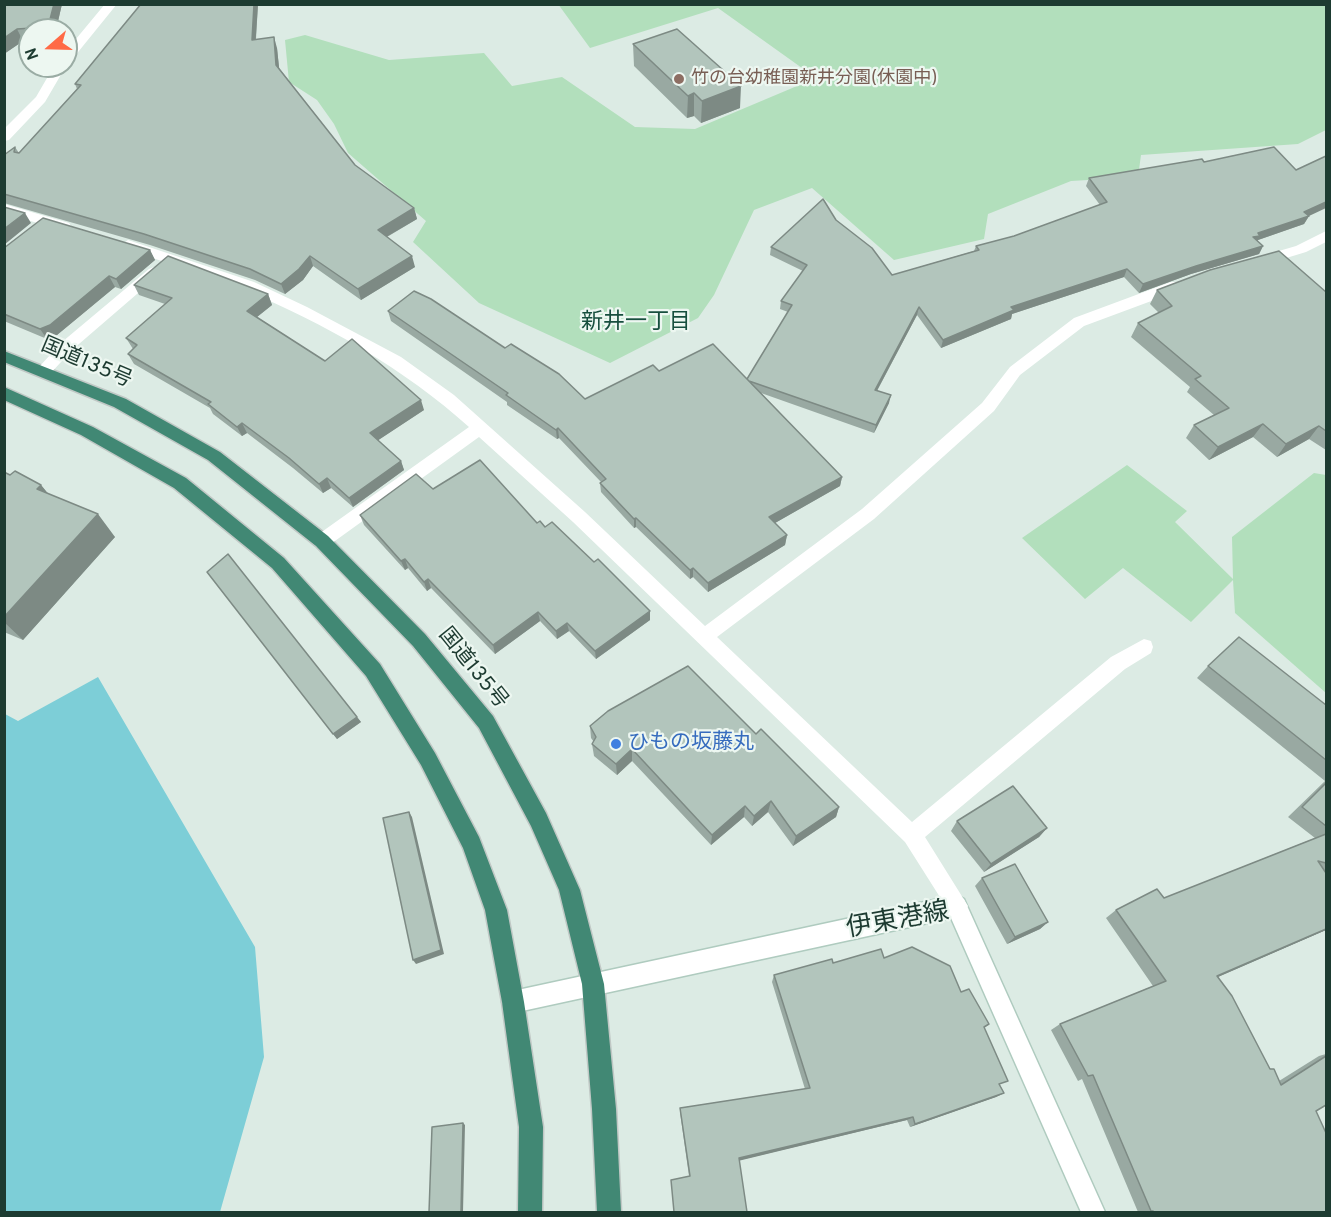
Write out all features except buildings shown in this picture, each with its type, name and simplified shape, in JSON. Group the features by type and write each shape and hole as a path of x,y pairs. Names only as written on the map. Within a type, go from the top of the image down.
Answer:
{"highway":[{"name":"国道135号","path":"4,356 120,403 214,456 322,541 419,640 486,722 539,820 569,890 593,984 604,1109 609,1212"},
{"path":"4,393 87,431 180,483 278,562 373,670 428,759 472,844 496,910 513,1002 531,1127 530,1212"}],"street":[{"path":"78,44 112,4"},
{"path":"4,137 40,99 53,78"},
{"path":"4,208 80,231"},
{"path":"30,236 47,221"},
{"path":"1249,264 1300,249 1326,236"},
{"path":"112,240 249,286 396,361 448,399 579,517 912,835 957,906"},
{"path":"44,371 67,346 169,259"},
{"path":"704,637 868,514 988,407 1015,371 1079,322 1186,283"},
{"path":"322,541 480,428"},
{"path":"912,835 1118,663 1144,647"},
{"name":"伊東港線","path":"513,1002 957,906 1093,1212"}],"green space":[{"path":"558,4 1326,5 1326,130 1298,144 1141,155 1138,177 1071,181 988,214 984,239 894,260 812,188 754,210 714,295 698,318 610,363 479,303 413,242 426,221 348,153 334,124 317,100 289,82 285,40 305,35 389,60 484,53 512,86 562,77 635,127 695,129 816,78 718,8 590,48"},
{"path":"1127,465 1187,511 1175,522 1233,579 1232,537 1314,473 1326,475 1326,693 1235,613 1233,580 1191,622 1123,568 1085,599 1022,538"}],"water":[{"path":"98,677 255,947 264,1057 220,1212 5,1212 5,714 18,721"}],"place":[{"name":"竹の台幼稚園新井分園(休園中)","path":"679,79"},
{"name":"ひもの坂藤丸","path":"616,744"}],"district":[{"name":"新井一丁目","path":"636,324"}]}
